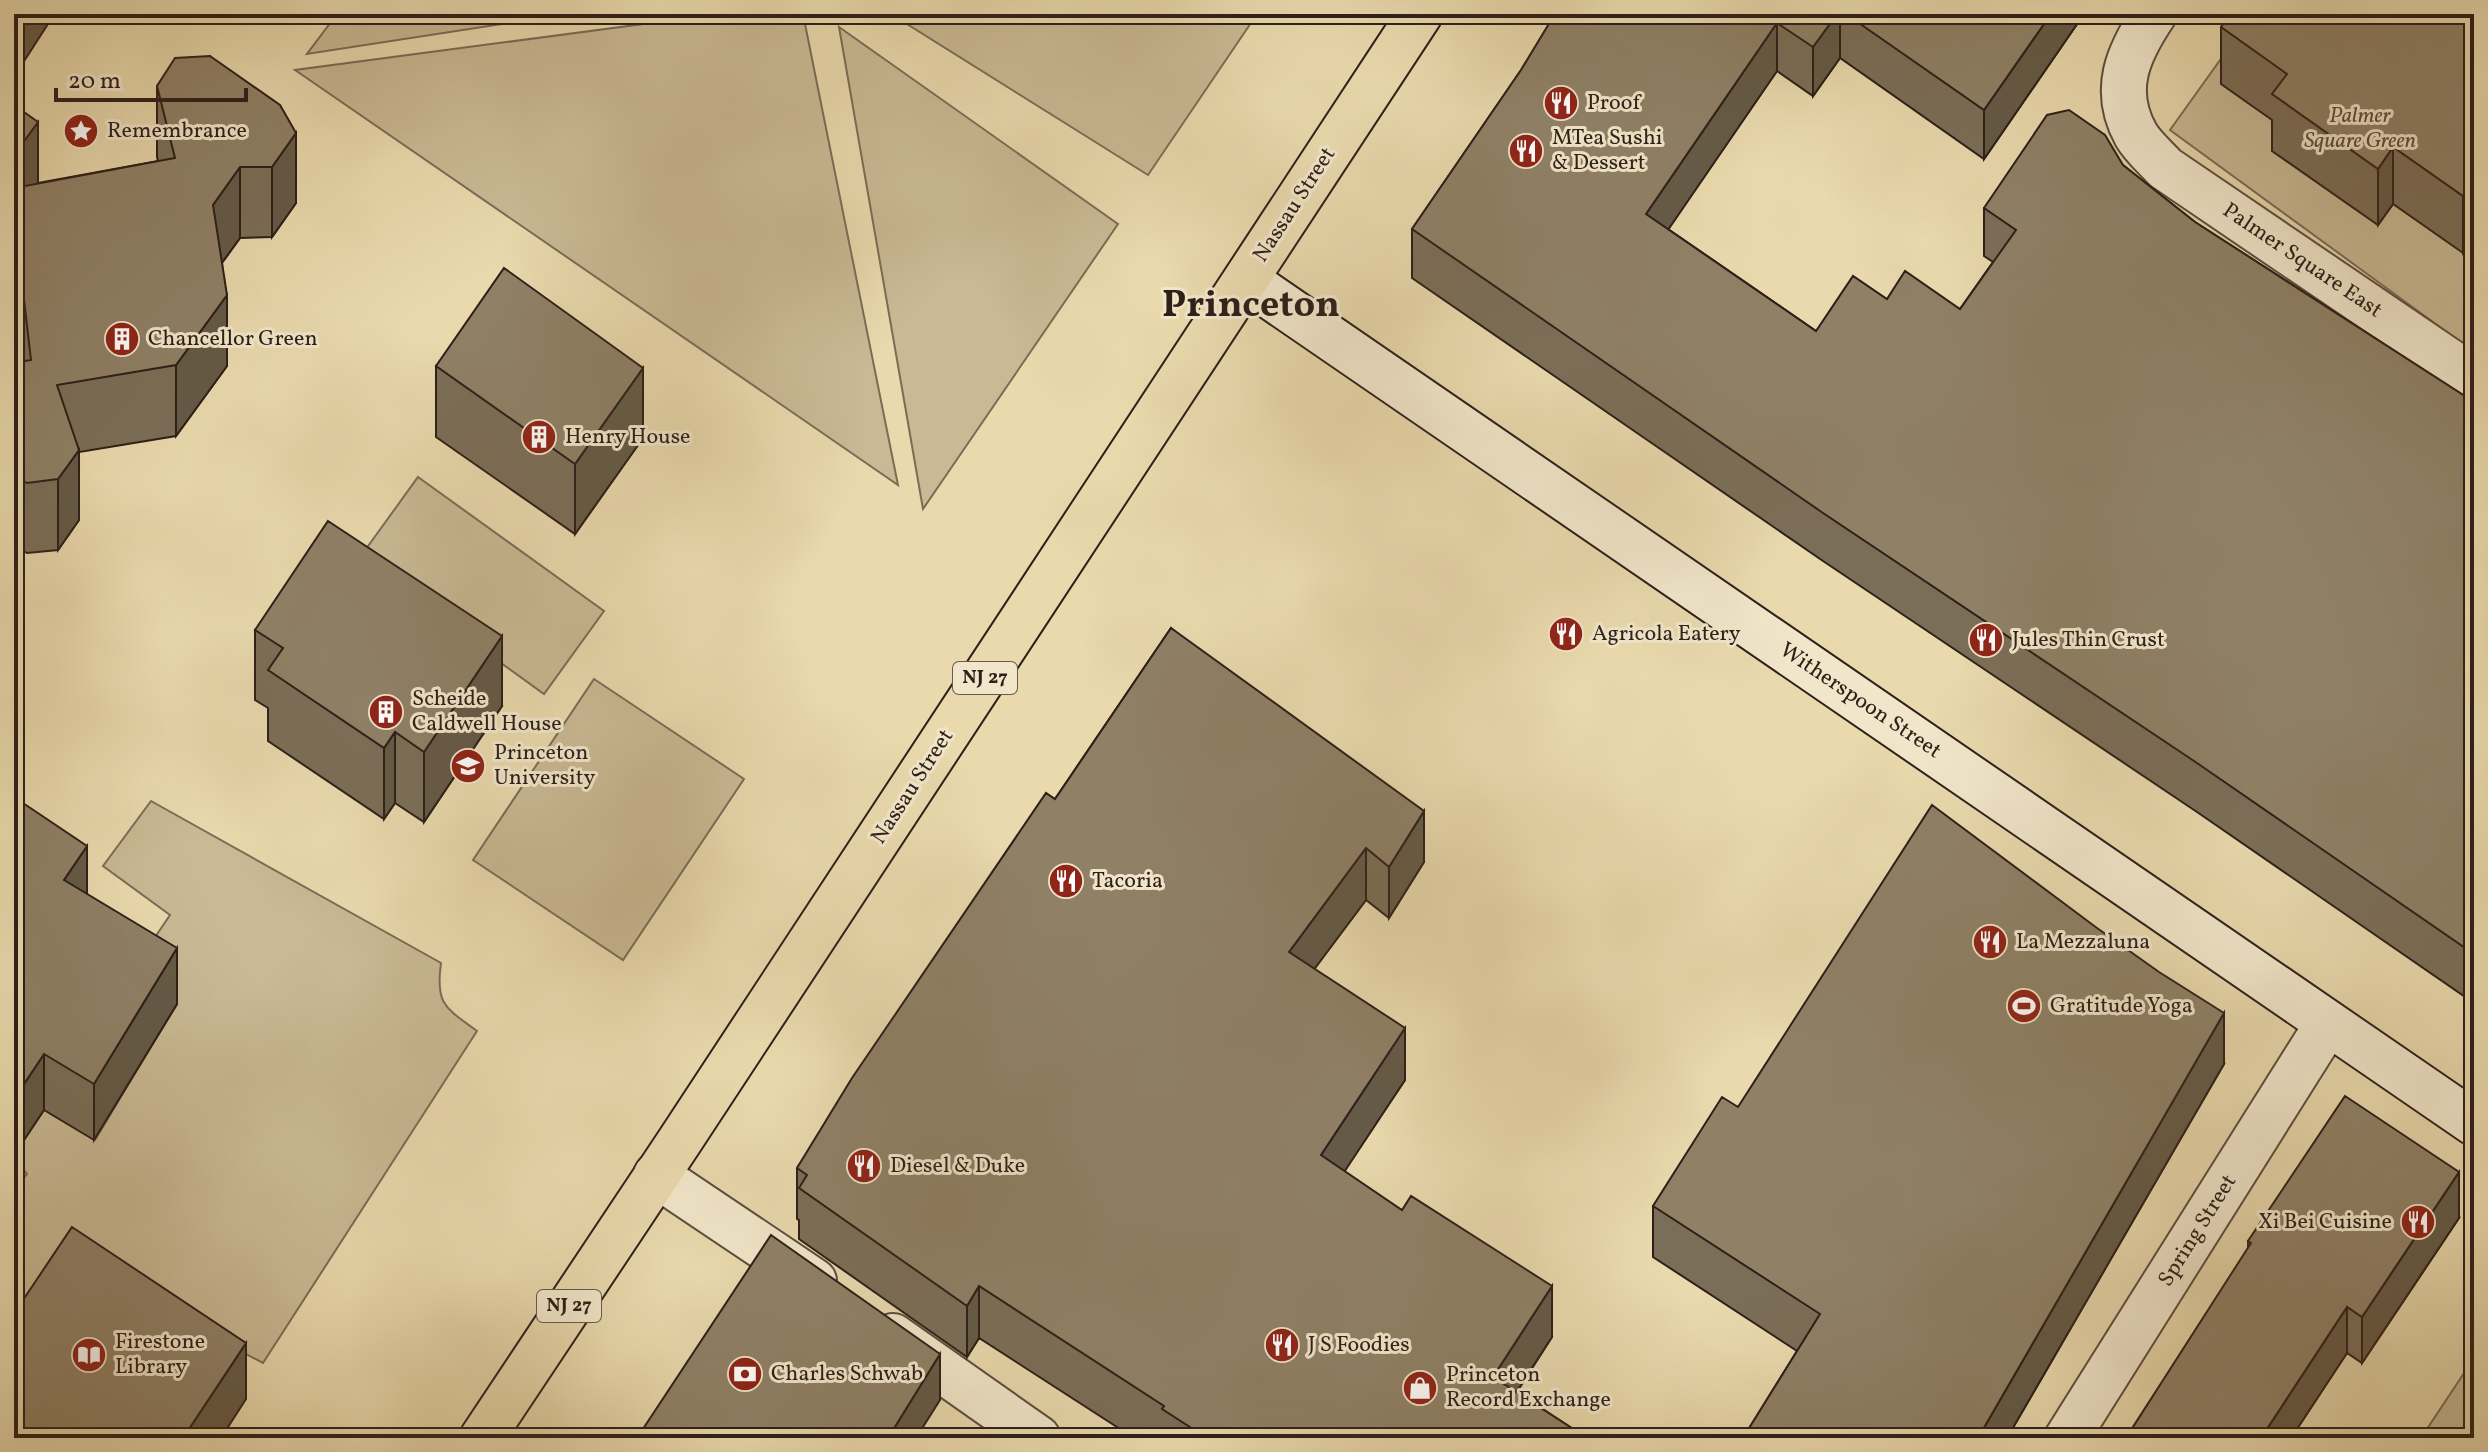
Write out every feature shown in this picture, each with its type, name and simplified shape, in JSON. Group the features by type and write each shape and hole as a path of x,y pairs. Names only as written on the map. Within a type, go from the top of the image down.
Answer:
{"main road":[{"name":"Nassau Street","path":"482,1438 1420,14"}],"street":[{"name":"Palmer Square East","path":"2154,14 2141,33 2124,74 2124,104 2137,137 2165,168 2474,378"},
{"name":"Witherspoon Street","path":"1246,280 2474,1123"},
{"name":"Spring Street","path":"2067,1438 2328,1023"},
{"path":"656,1175 754,1238 1038,1438"}],"green space":[{"path":"337,14 567,14 307,54"},
{"path":"719,14 803,14 898,485 295,70"},
{"path":"891,14 1257,14 1148,175"},
{"name":"Palmer Square Green","path":"2253,14 2474,14 2474,352 2170,130"},
{"path":"839,27 1118,224 923,509"},
{"path":"418,477 604,611 544,694 358,560"},
{"path":"594,679 744,779 623,960 473,860"},
{"path":"151,801 441,963 440,988 445,1004 477,1031 263,1363 231,1346 14,1342 14,1190 27,1174 14,1157 14,1063 149,946 170,915 103,866","holes":["176,1005 95,1140 23,1097"]},
{"path":"2474,1358 2474,1438 2421,1438"}],"building":[{"path":"14,14 17,14 19,22 14,28"},
{"path":"1555,14 1837,14 1813,47 1777,23 1646,214 1816,331 1853,276 1887,299 1905,271 1960,309 2016,230 1984,208 2047,115 2069,110 2105,135 2123,165 2195,222 2474,402 2474,954 2197,763 1823,513 1412,229 1521,70"},
{"path":"1846,14 2051,14 1984,110"},
{"path":"2230,14 2474,14 2474,181 2463,196 2393,147 2378,169 2272,94 2287,74 2221,27"},
{"name":"Chancellor Green","path":"210,56 280,105 296,133 272,167 240,167 213,205 227,295 176,365 57,385 79,450 58,479 27,483 14,475 14,363 31,360 14,213 14,188 175,158 157,86 175,58"},
{"path":"14,105 38,122 14,155"},
{"path":"504,268 643,368 575,464 436,366"},
{"path":"328,521 502,636 424,752 395,732 384,748 268,670 283,648 255,630"},
{"path":"1171,628 1424,811 1389,867 1366,848 1289,952 1405,1028 1321,1155 1402,1210 1411,1196 1552,1286 1493,1377 1587,1438 1207,1438 1162,1409 1164,1406 979,1286 967,1306 799,1188 807,1175 797,1168 852,1078 1046,793 1055,799"},
{"path":"14,797 87,846 64,880 177,948 94,1084 44,1054 14,1099"},
{"path":"1932,805 2097,928 2224,1013 1978,1438 1743,1438 1820,1314 1653,1206 1722,1097 1738,1107"},
{"path":"2345,1096 2459,1172 2362,1317 2347,1307 2261,1438 2126,1438 2251,1243 2248,1241"},
{"path":"72,1227 246,1343 183,1438 14,1438 14,1311"},
{"path":"771,1235 940,1354 888,1438 637,1438"}],"place":[{"name":"Proof","path":"1561,103"},
{"name":"Remembrance","path":"81,131"},
{"name":"MTea Sushi & Dessert","path":"1526,151"},
{"name":"Chancellor Green","path":"122,339"},
{"name":"Henry House","path":"539,437"},
{"name":"Agricola Eatery","path":"1566,634"},
{"name":"Jules Thin Crust","path":"1986,640"},
{"name":"Scheide Caldwell House","path":"386,712"},
{"name":"Princeton University","path":"468,766"},
{"name":"Tacoria","path":"1066,881"},
{"name":"La Mezzaluna","path":"1990,942"},
{"name":"Gratitude Yoga","path":"2024,1006"},
{"name":"Diesel & Duke","path":"864,1166"},
{"name":"Xi Bei Cuisine","path":"2418,1222"},
{"name":"J S Foodies","path":"1282,1345"},
{"name":"Firestone Library","path":"89,1355"},
{"name":"Charles Schwab","path":"745,1374"},
{"name":"Princeton Record Exchange","path":"1420,1388"}],"district":[{"name":"Princeton","path":"1251,306"}]}
